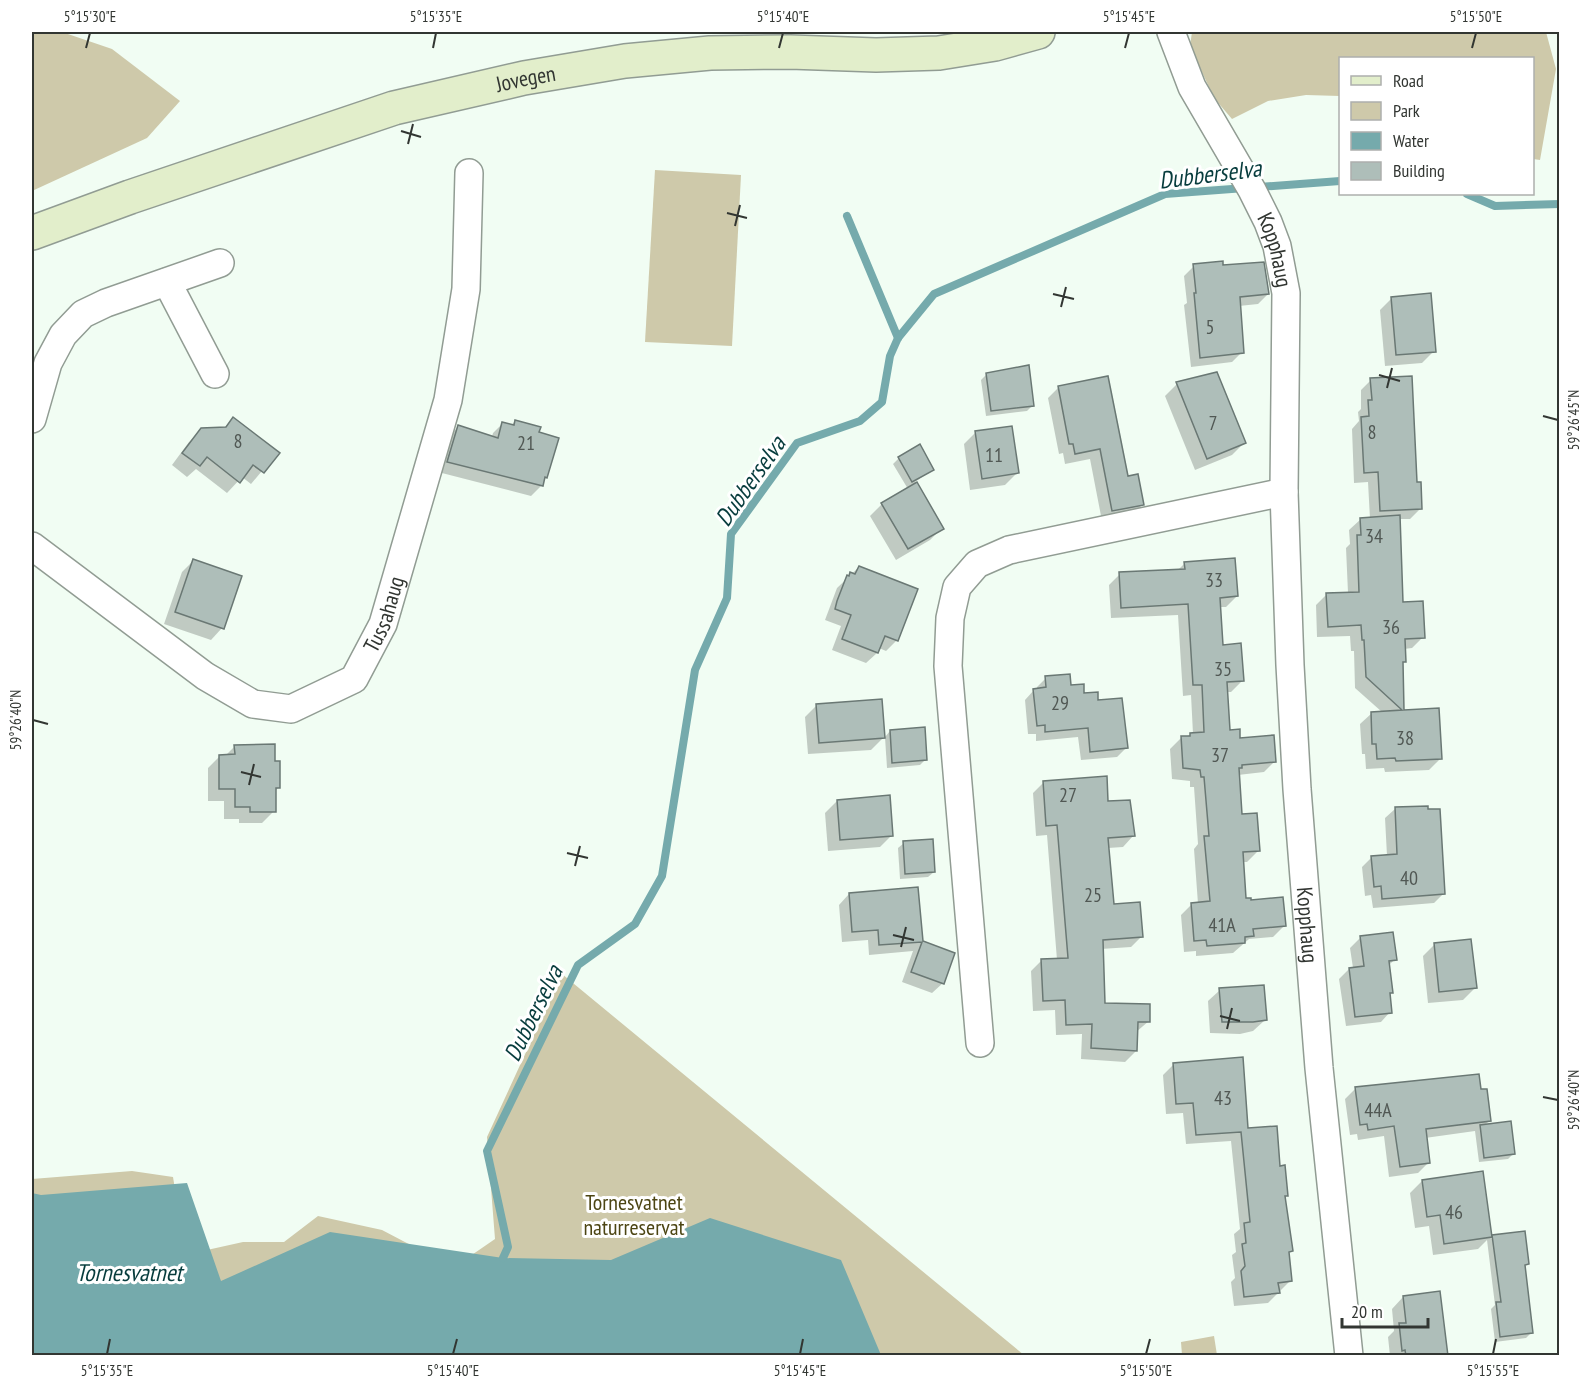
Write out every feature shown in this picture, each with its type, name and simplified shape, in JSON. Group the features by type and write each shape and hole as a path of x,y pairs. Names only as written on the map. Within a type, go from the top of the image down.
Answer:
{"street":[{"name":"Jovegen","path":"32,233 130,197 394,108 524,78 625,61 710,53 790,52 876,55 939,53 995,44 1038,32"},
{"name":"Kopphaug","path":"1171,32 1192,87 1268,222 1277,246 1286,293 1284,492 1297,789 1319,1068 1349,1356"},
{"name":"Tussahaug","path":"32,546 205,676 253,704 291,709 354,679 383,624 448,400 466,289 469,173"},
{"path":"32,419 48,363 63,335 83,314 106,303 220,264"},
{"path":"167,282 215,374"},
{"path":"980,1043 948,666 950,618 957,587 977,564 1009,550 1284,492"}],"green space":[{"path":"32,32 62,32 112,49 180,101 147,138 32,191"},
{"path":"1192,32 1546,32 1556,69 1540,160 1534,159 1534,57 1339,57 1339,96 1306,95 1268,101 1232,119 1214,98 1190,46"},
{"path":"655,170 741,175 732,346 645,342"},
{"name":"Tornesvatnet naturreservat","path":"562,974 1024,1355 32,1356 32,1179 132,1171 173,1177 176,1195 198,1252 243,1242 284,1242 318,1216 382,1230 424,1252 463,1261 495,1239 487,1137"},
{"path":"1214,1336 1217,1355 1182,1355 1181,1342"}],"water":[{"name":"Tornesvatnet","path":"187,1183 221,1281 330,1232 503,1258 611,1260 710,1218 841,1260 881,1355 32,1355 32,1193 41,1195"}],"building":[{"path":"1223,261 1223,265 1264,262 1269,294 1240,297 1244,353 1200,358 1193,264"},
{"path":"1431,293 1436,352 1396,355 1391,297"},
{"path":"1029,365 1034,406 991,411 986,373"},
{"path":"1217,372 1246,443 1207,459 1176,382"},
{"path":"1108,376 1128,476 1138,474 1144,505 1112,511 1100,449 1075,454 1073,444 1069,444 1058,386"},
{"path":"1412,376 1417,482 1421,482 1422,509 1380,511 1378,472 1364,473 1361,417 1369,416 1368,400 1372,400 1370,378"},
{"path":"233,417 280,453 264,473 253,465 240,483 207,457 200,466 182,453 201,428 226,427"},
{"path":"515,420 541,427 539,432 559,438 543,486 447,462 458,425 498,438 502,422 514,425"},
{"path":"1012,426 1019,473 982,479 975,431"},
{"path":"920,444 934,470 912,482 898,457"},
{"path":"917,482 944,529 908,549 881,503"},
{"path":"1400,515 1403,602 1423,601 1425,638 1405,639 1404,710 1439,708 1442,759 1396,761 1395,758 1377,759 1376,744 1372,744 1371,712 1402,710 1366,677 1361,625 1328,627 1326,593 1359,592 1357,535 1361,535 1360,518"},
{"path":"1235,558 1238,596 1220,598 1223,645 1241,643 1244,681 1227,682 1230,730 1240,729 1240,738 1274,735 1276,762 1242,765 1242,768 1239,768 1242,814 1257,813 1260,851 1243,852 1246,898 1251,898 1251,900 1283,897 1286,926 1253,929 1254,936 1245,937 1245,943 1207,946 1206,940 1194,941 1191,903 1210,901 1204,836 1209,836 1204,777 1201,777 1200,770 1183,768 1181,736 1204,732 1202,685 1193,685 1188,604 1121,608 1119,572 1185,569 1184,562"},
{"path":"193,559 242,576 224,629 175,612"},
{"path":"859,566 918,589 898,641 885,636 878,653 842,639 851,615 835,609 847,575 849,576 850,572 855,574"},
{"path":"1070,674 1071,685 1084,684 1084,693 1098,692 1098,700 1122,698 1128,748 1090,752 1088,728 1045,732 1045,725 1037,726 1033,689 1046,687 1045,676"},
{"path":"882,699 885,738 819,743 816,704"},
{"path":"925,727 927,760 892,763 890,730"},
{"path":"275,744 275,761 280,761 280,788 276,788 276,812 250,812 250,807 235,807 235,789 219,789 219,755 235,754 234,745"},
{"path":"1107,776 1108,801 1130,800 1135,836 1108,838 1114,904 1140,902 1143,937 1103,940 1105,1003 1150,1004 1150,1022 1138,1022 1137,1051 1091,1048 1092,1024 1066,1025 1065,1000 1043,1001 1041,959 1068,958 1057,825 1046,826 1043,781"},
{"path":"890,795 893,836 840,840 837,800"},
{"path":"1428,806 1428,809 1440,809 1445,894 1382,899 1381,886 1374,887 1371,856 1397,854 1395,807"},
{"path":"933,839 935,872 905,874 903,841"},
{"path":"918,887 923,941 955,953 944,984 911,972 922,942 879,945 878,930 852,932 849,893"},
{"path":"1393,932 1397,960 1389,961 1393,993 1390,993 1392,1013 1355,1017 1349,968 1364,966 1360,936"},
{"path":"1471,939 1477,988 1439,992 1434,943"},
{"path":"1264,985 1267,1020 1222,1022 1219,988"},
{"path":"1243,1057 1248,1128 1277,1126 1280,1166 1285,1165 1288,1196 1285,1196 1293,1251 1289,1252 1292,1281 1278,1283 1280,1293 1244,1297 1241,1271 1245,1266 1242,1244 1246,1243 1244,1223 1250,1222 1241,1132 1196,1135 1193,1103 1176,1104 1173,1063"},
{"path":"1479,1074 1481,1089 1487,1089 1491,1121 1426,1129 1430,1163 1400,1167 1394,1126 1368,1130 1367,1124 1360,1125 1355,1087"},
{"path":"1511,1121 1515,1154 1484,1158 1480,1125"},
{"path":"1483,1171 1492,1237 1444,1244 1440,1215 1427,1217 1422,1180"},
{"path":"1525,1231 1529,1264 1525,1265 1533,1333 1500,1337 1496,1302 1501,1302 1492,1235"},
{"path":"1440,1291 1448,1356 1406,1356 1405,1350 1402,1351 1399,1323 1406,1323 1403,1296"}],"waterway":[{"name":"Dubberselva","path":"503,1258 508,1247 487,1151 578,965 635,924 662,876 695,670 727,598 731,534 797,443 860,421 882,402 890,356 898,338 934,294 1165,194 1339,181"},
{"name":"Dubberselva","path":"1469,195 1495,206 1560,204"},
{"path":"847,216 898,338"}]}
